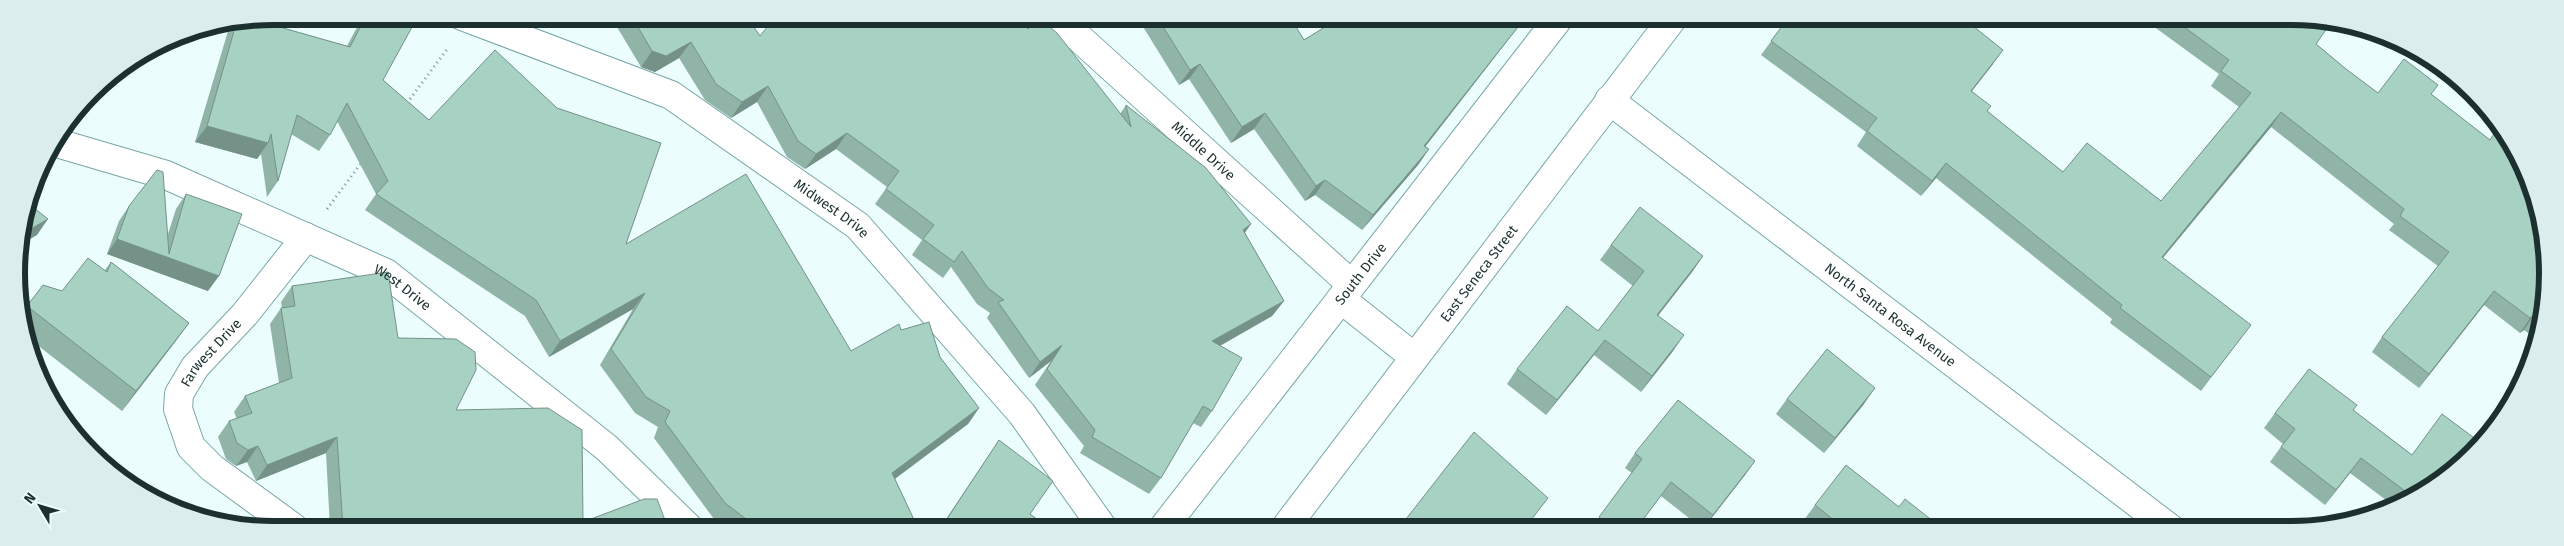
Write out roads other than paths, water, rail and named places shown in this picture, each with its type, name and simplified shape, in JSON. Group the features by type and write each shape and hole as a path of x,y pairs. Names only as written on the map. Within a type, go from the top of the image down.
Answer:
{"street":[{"name":"Midwest Drive","path":"485,25 671,95 858,226 1022,414 1098,521"},
{"name":"Middle Drive","path":"1064,25 1414,357"},
{"name":"South Drive","path":"1168,521 1554,25"},
{"name":"East Seneca Street","path":"1290,521 1668,25"},
{"name":"North Santa Rosa Avenue","path":"1609,100 2161,521"},
{"name":"West Drive","path":"62,143 166,175 386,273 607,448 682,521"},
{"name":"Farwest Drive","path":"284,521 212,468 191,448 178,409 179,394 195,367 244,314 306,237"}]}
